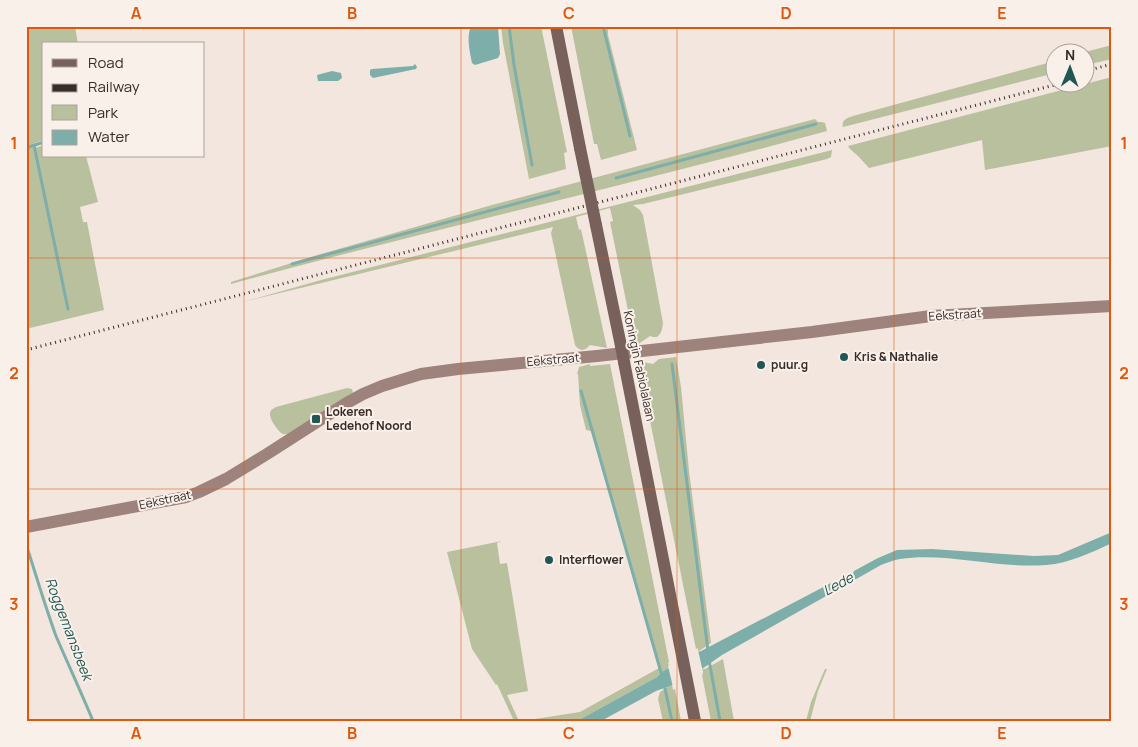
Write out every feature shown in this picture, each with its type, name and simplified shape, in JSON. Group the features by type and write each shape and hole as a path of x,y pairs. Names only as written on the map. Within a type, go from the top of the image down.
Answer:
{"main road":[{"name":"Koningin Fabiolalaan","path":"556,26 695,718"}],"street":[{"name":"Eekstraat","path":"26,527 199,492 226,479 345,404 382,386 421,374 803,333 931,316 1112,306"}],"green space":[{"path":"41,26 75,26 78,42 42,42 42,141 32,144 35,148 42,146 42,158 87,158 98,202 80,207 83,222 87,222 104,310 26,329 26,30"},
{"path":"501,26 541,26 567,152 564,153 566,169 529,179"},
{"path":"571,26 608,26 608,35 637,150 601,160 597,144 594,144"},
{"path":"1112,45 1112,59 1096,63 1096,49"},
{"path":"1046,63 1046,75 843,127 844,121 853,116"},
{"path":"1112,77 1112,146 985,170 982,140 869,168 848,146 1055,92 1096,92 1096,81"},
{"path":"815,119 818,122 825,123 827,131 231,284 231,282 314,256 492,205"},
{"path":"832,150 831,157 827,159 633,205 643,215 663,323 661,332 657,337 650,336 637,345 635,345 610,222 613,221 610,208 576,217 579,230 581,229 607,348 590,345 582,350 575,345 551,233 553,227 243,302 321,280"},
{"path":"676,357 711,643 700,652 663,671 657,677 577,721 522,721 580,712 659,668 591,431 586,430 580,405 577,374 579,367 590,364 590,366 610,364 669,666 698,652 638,361 653,364 659,359"},
{"path":"347,388 352,389 353,393 288,434 280,432 271,418 270,413 276,407"},
{"path":"502,541 497,543 500,564 507,563 528,691 507,695 519,721 514,721 497,684 472,649 447,552"},
{"path":"723,659 734,721 711,721 702,669"},
{"path":"825,669 827,669 818,691 810,721 806,721 811,702"},
{"path":"672,684 673,690 675,689 681,721 663,721 658,699 660,692"}],"water":[{"path":"471,26 498,26 500,54 498,58 475,65 472,63 469,50"},
{"path":"415,64 416,69 373,78 370,75 370,70 372,69 413,66"},
{"path":"332,71 341,73 342,78 338,81 318,81 317,75"},
{"name":"Lede","path":"1112,532 1112,543 1080,557 1055,564 1028,566 918,557 900,559 881,565 670,686 656,691 601,721 577,721 657,677 663,671 831,583 833,584 878,558 897,550 932,549 1034,556 1058,555"}],"pier":[{"path":"853,568 854,583 834,594 833,580 851,571"},
{"path":"698,650 703,672 673,687 668,666"}],"waterway":[{"path":"509,26 532,165"},
{"path":"603,26 630,136"},
{"path":"616,178 816,124"},
{"path":"26,148 42,143"},
{"path":"34,145 68,309"},
{"path":"292,264 559,192"},
{"path":"672,364 708,651"},
{"path":"581,391 662,676"},
{"name":"Roggemansbeek","path":"26,544 56,636 93,721"},
{"path":"709,660 720,721"},
{"path":"664,684 672,721"}],"railway":[{"path":"1096,68 1112,64"},
{"path":"26,350 1046,87"}],"place":[{"name":"Kris & Nathalie","path":"844,357"},
{"name":"puur.g","path":"761,365"},
{"name":"Lokeren Ledehof Noord","path":"316,419"},
{"name":"Interflower","path":"549,560"}]}
